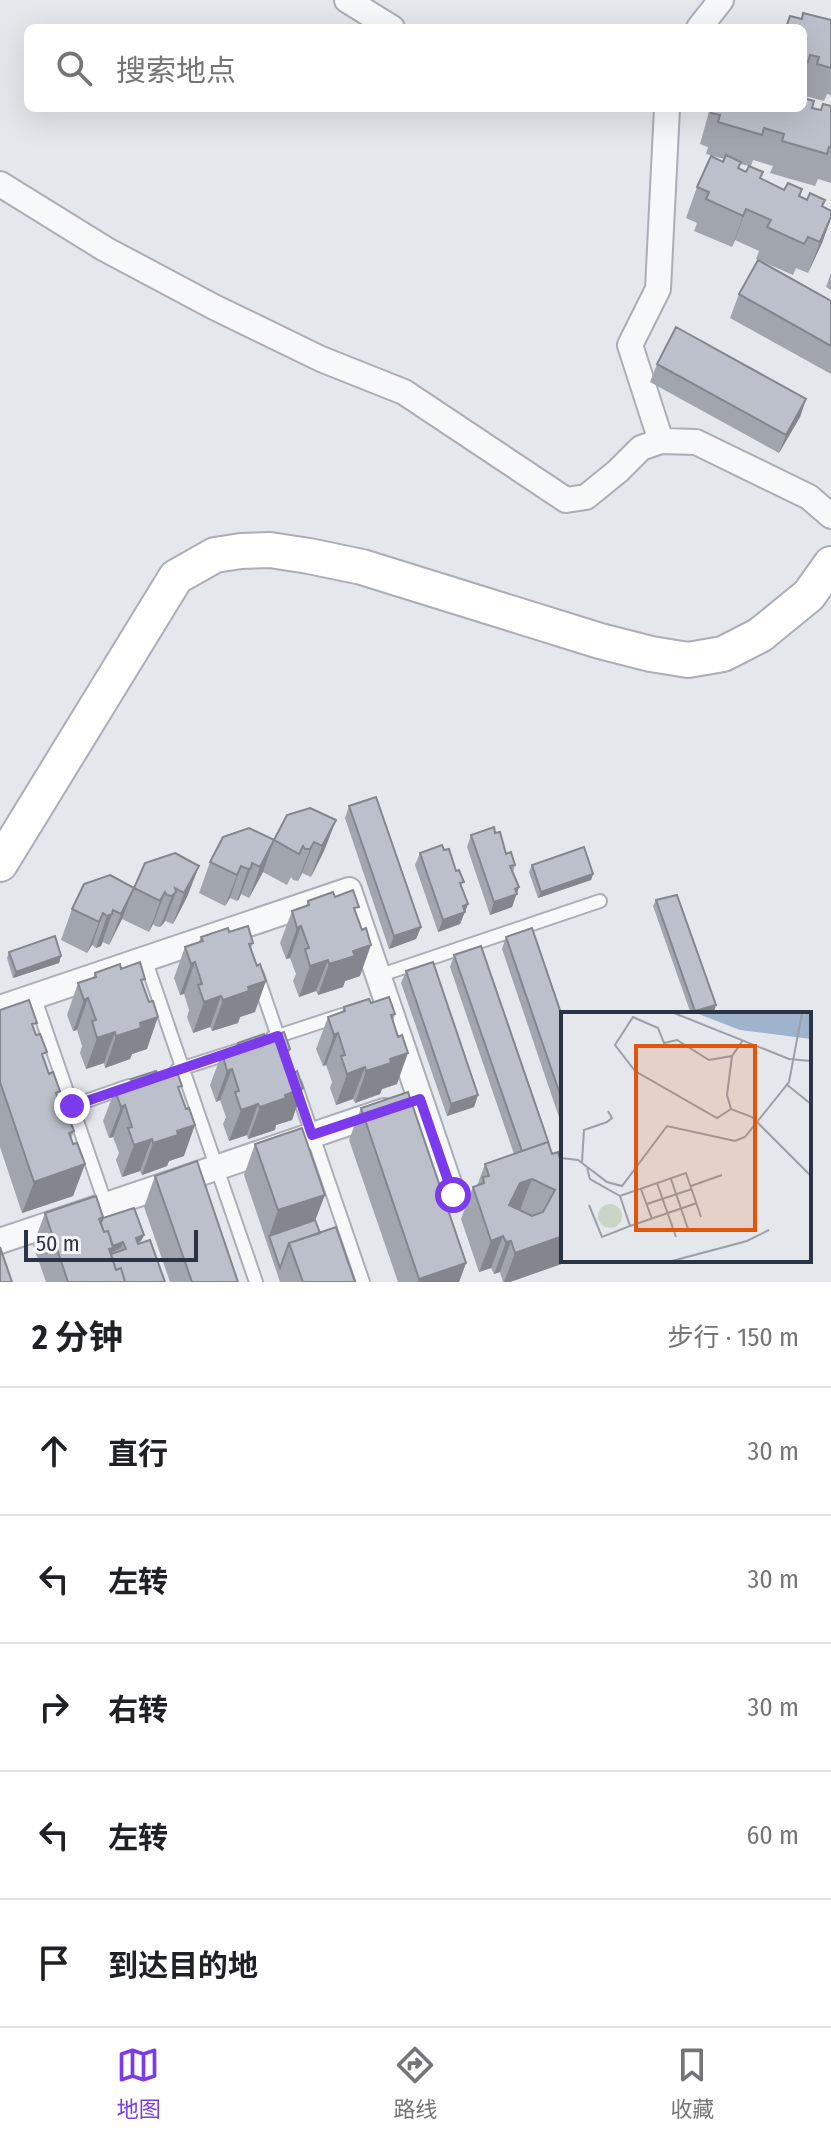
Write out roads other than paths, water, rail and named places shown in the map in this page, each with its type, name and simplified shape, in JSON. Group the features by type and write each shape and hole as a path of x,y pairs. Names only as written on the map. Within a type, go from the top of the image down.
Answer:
{"main road":[{"path":"0,864 176,577 215,555 270,550 362,567 600,641 688,660 723,654 760,635 809,595 831,564"}],"street":[{"path":"347,0 386,24"},
{"path":"702,24 721,0"},
{"path":"661,441 630,345 658,289 667,112"},
{"path":"0,184 105,249 214,307 321,359 404,392 566,500 586,497 641,448 661,441 696,442 809,497 831,516"},
{"path":"0,1008 145,959 243,933 349,890 378,976 380,1002 420,1099 453,1195"},
{"path":"0,1241 420,1099"}],"lane":[{"path":"378,976 600,901"},
{"path":"145,959 256,1282"},
{"path":"255,968 288,1064"},
{"path":"34,996 106,1205"},
{"path":"265,1041 359,1009"},
{"path":"169,1073 251,1045"},
{"path":"293,1079 363,1282"},
{"path":"72,1106 141,1082"}]}
